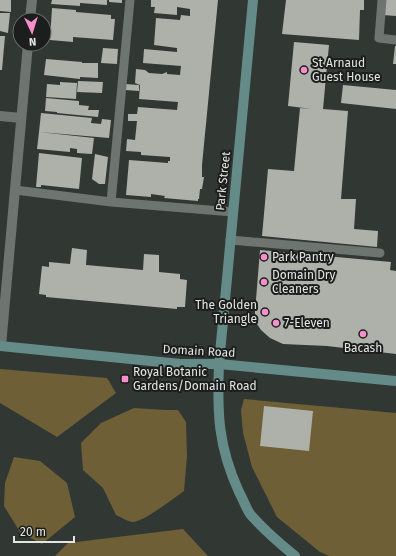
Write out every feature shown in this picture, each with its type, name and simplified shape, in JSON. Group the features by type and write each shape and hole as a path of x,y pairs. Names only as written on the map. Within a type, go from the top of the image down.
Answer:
{"street":[{"path":"31,12 32,0"},
{"name":"Park Street","path":"254,0 219,364 219,427 230,472 249,513 295,556"},
{"path":"1,346 27,52"},
{"path":"0,116 21,118"},
{"name":"Domain Road","path":"1,346 181,364 219,364 396,381"}],"lane":[{"path":"111,202 130,0"},
{"path":"382,0 378,38 396,40"},
{"path":"14,190 111,202 233,212"},
{"path":"230,240 380,254"}],"shaded area":[{"path":"0,369 107,378 116,393 57,437 0,403"},
{"path":"244,399 396,413 396,556 329,556 320,552 277,517 252,467 243,433 241,410"},
{"path":"134,408 178,410 186,422 187,456 184,491 152,514 133,522 116,515 103,488 83,470 81,443 101,423"},
{"path":"14,457 40,461 67,483 75,517 42,544 20,532 4,506 5,483"},
{"path":"183,529 208,556 55,556 68,543"}],"building":[{"path":"0,0 11,0 11,12 0,11"},
{"path":"52,0 107,0 107,5 80,3 80,6 51,4"},
{"path":"109,0 122,0 122,3 109,2"},
{"path":"151,0 218,0 202,165 202,177 204,177 198,201 164,198 165,196 151,194 151,197 126,195 129,160 168,163 168,161 170,161 170,157 141,155 141,152 126,151 127,139 135,140 137,121 128,121 128,114 137,114 138,107 177,110 178,102 139,99 140,85 135,83 136,69 145,70 149,73 162,74 167,72 167,74 180,75 181,66 143,63 144,49 177,52 177,48 154,45 156,18 180,20 181,15 190,16 190,9 177,7 177,15 154,13 155,7 151,7"},
{"path":"286,0 364,0 364,10 360,10 359,40 282,34"},
{"path":"384,0 396,0 396,16 383,15"},
{"path":"52,8 111,15 111,19 115,19 113,40 73,37 73,42 52,40"},
{"path":"0,13 10,13 8,33 0,31"},
{"path":"0,36 5,36 2,70 0,70"},
{"path":"294,42 329,45 323,109 348,111 341,199 356,199 354,229 378,231 377,247 262,236 268,169 294,171 300,108 312,109 288,106"},
{"path":"395,46 396,64 393,64"},
{"path":"103,48 118,49 117,64 101,63"},
{"path":"46,59 82,63 98,63 98,78 80,77 80,79 44,75"},
{"path":"78,81 103,82 102,93 77,92"},
{"path":"60,82 77,83 76,99 46,97 47,84 60,85"},
{"path":"125,84 139,85 139,91 125,90"},
{"path":"343,85 396,90 396,109 341,103"},
{"path":"46,98 79,101 79,105 89,106 88,110 99,110 98,117 45,111"},
{"path":"41,113 92,118 91,123 101,124 102,119 111,120 109,138 39,132"},
{"path":"39,132 94,138 92,154 77,153 77,149 70,148 70,152 37,149"},
{"path":"39,153 82,158 79,189 41,185 41,187 36,187"},
{"path":"95,154 108,157 105,184 99,184 92,179"},
{"path":"72,248 87,250 86,265 143,270 144,254 159,255 159,272 180,274 180,279 187,280 185,307 177,307 177,309 46,297 46,295 39,294 42,266 49,267 49,262 70,264"},
{"path":"260,250 391,262 390,270 396,271 396,354 327,346 283,344 270,338 261,330 255,321"},
{"path":"264,406 313,411 309,451 260,446"}],"place":[{"name":"St Arnaud Guest House","path":"304,70"},
{"name":"Park Pantry","path":"264,257"},
{"name":"Domain Dry Cleaners","path":"264,282"},
{"name":"The Golden Triangle","path":"265,312"},
{"name":"7-Eleven","path":"276,323"},
{"name":"Bacash","path":"363,334"},
{"name":"Royal Botanic Gardens/Domain Road","path":"125,379"}]}
